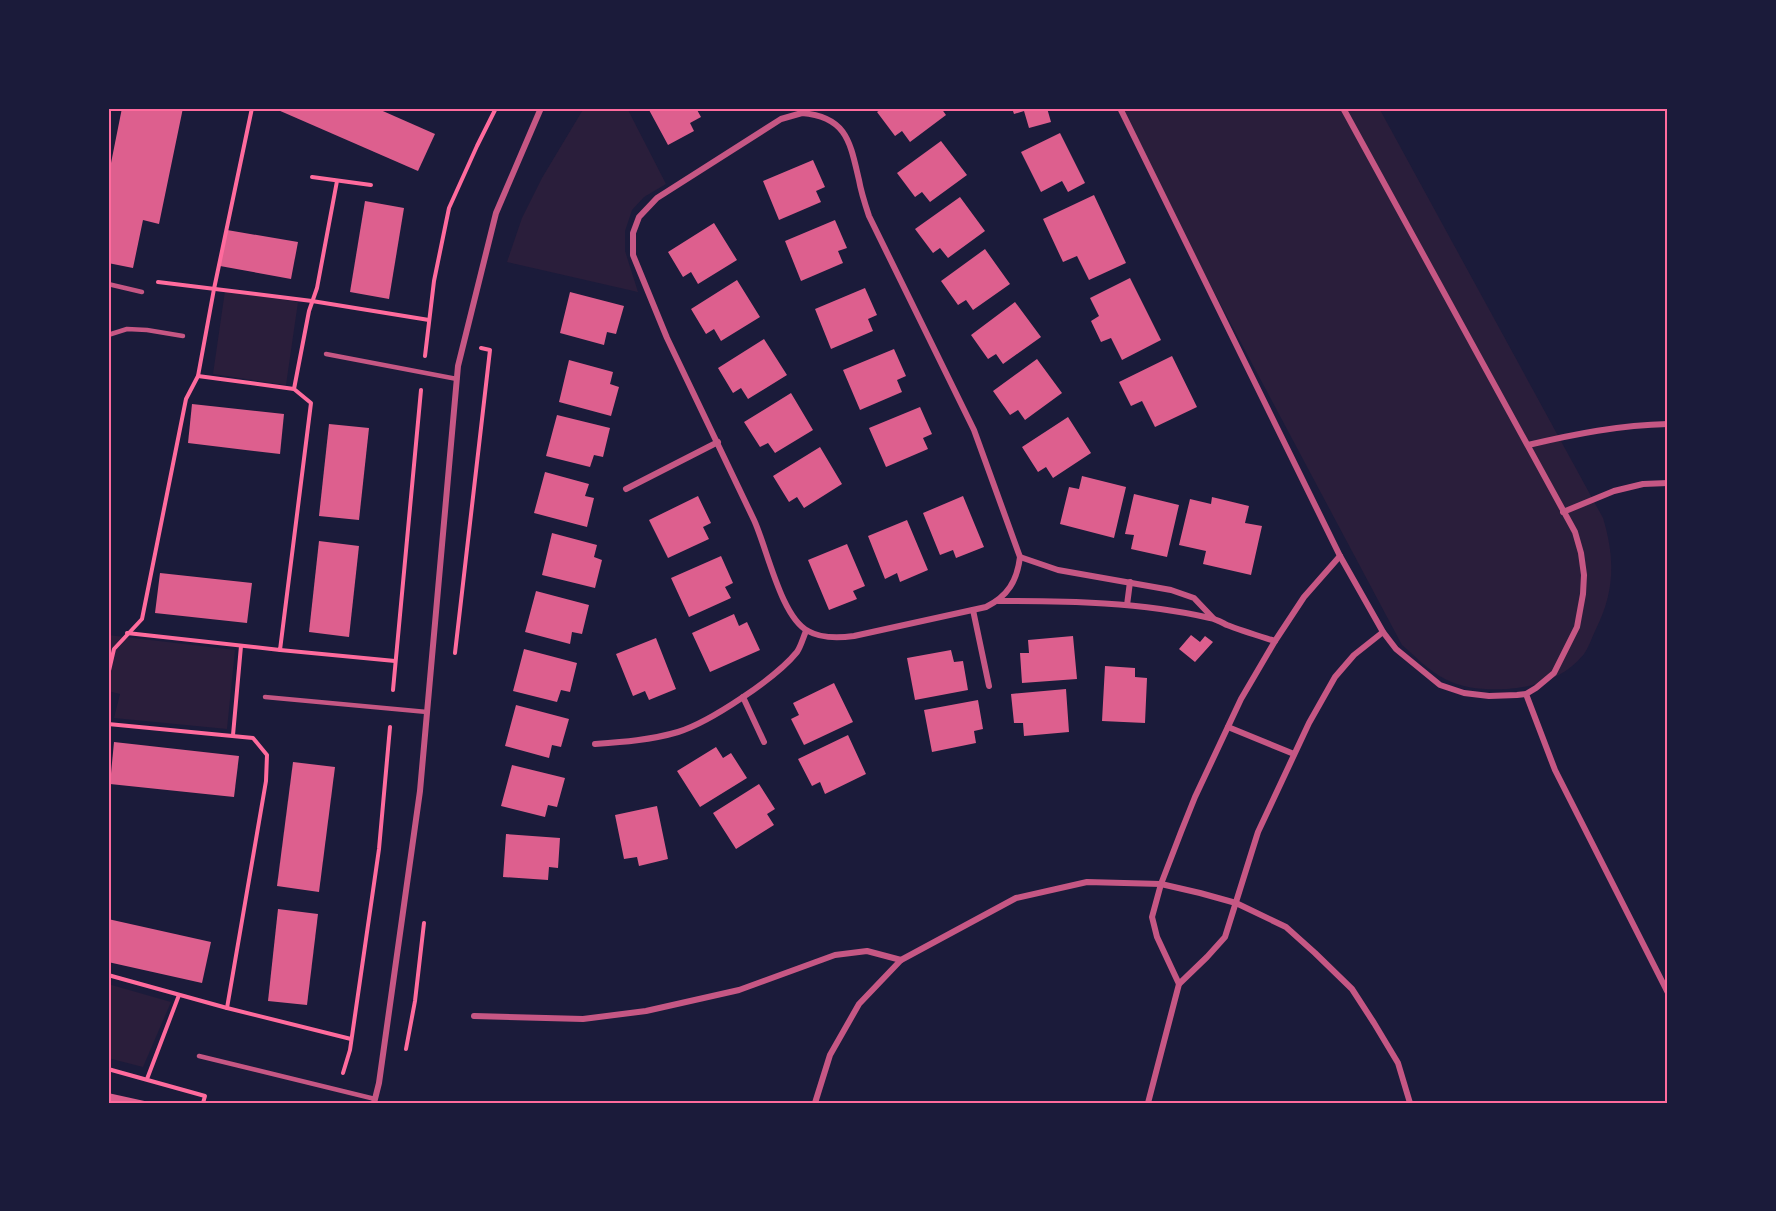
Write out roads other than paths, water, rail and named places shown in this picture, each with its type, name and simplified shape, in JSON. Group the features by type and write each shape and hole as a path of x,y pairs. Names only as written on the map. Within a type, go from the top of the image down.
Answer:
{"street":[{"path":"375,1101 380,1083 420,791 458,366 496,213 541,108"},
{"path":"1120,108 1340,556 1383,632 1396,650 1440,685 1464,693 1489,696 1526,694 1554,673 1577,627 1584,574 1575,532 1343,108"},
{"path":"816,111 835,124 848,138 869,216 974,430 1020,557 1018,569 1009,589 998,601 986,607 854,636 835,638 806,631 794,619 782,594 763,539 667,338 639,271 632,245 635,225 643,212 657,198 781,119 816,111"},
{"path":"1528,445 1584,432 1635,425 1668,424"},
{"path":"626,489 718,442"},
{"path":"1563,512 1614,491 1643,484 1668,483"},
{"path":"1179,984 1157,938 1152,917 1161,884 1195,796 1241,699 1304,597 1340,556"},
{"path":"1020,557 1058,570 1171,590 1194,598 1213,618"},
{"path":"1127,605 1130,582"},
{"path":"998,601 1127,605 1213,618 1275,641"},
{"path":"973,610 988,686"},
{"path":"595,744 656,738 681,731 710,717 743,697 786,663 798,650 806,631"},
{"path":"1148,1103 1179,984 1225,937 1258,832 1309,723 1335,678 1354,655 1383,632"},
{"path":"1526,694 1555,770 1668,993"},
{"path":"743,697 764,742"},
{"path":"1228,727 1294,754"},
{"path":"815,1103 830,1055 859,1004 901,960 1016,898 1087,882 1161,884 1236,903 1286,927 1352,989 1398,1063 1410,1103"},
{"path":"474,1016 583,1019 646,1011 739,990 835,956 867,951 901,960"}],"lane":[{"path":"108,284 142,292"},
{"path":"108,335 127,329 183,336"},
{"path":"326,354 457,379"},
{"path":"265,697 427,712"},
{"path":"199,1056 375,1101"}]}
